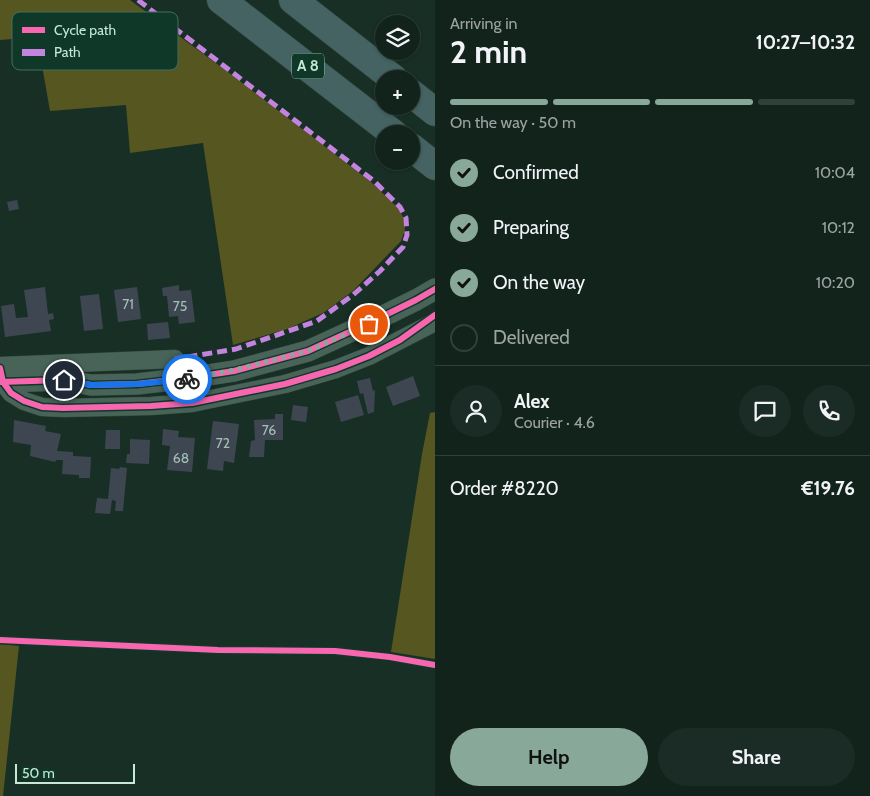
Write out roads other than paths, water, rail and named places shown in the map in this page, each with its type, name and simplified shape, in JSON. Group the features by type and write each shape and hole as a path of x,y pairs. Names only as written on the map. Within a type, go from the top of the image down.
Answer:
{"highway":[{"name":"A 8","path":"221,0 382,125"},
{"name":"A 8","path":"293,0 382,70"},
{"path":"420,100 435,112"},
{"path":"420,154 435,166"}],"street":[{"path":"1,374 64,380 91,385 138,384 234,370 308,351 369,324 435,289"},
{"path":"1,374 11,393 24,401 42,407 151,406 192,403 267,388 336,370 369,356 435,322"},
{"path":"1,374 175,359"}]}
